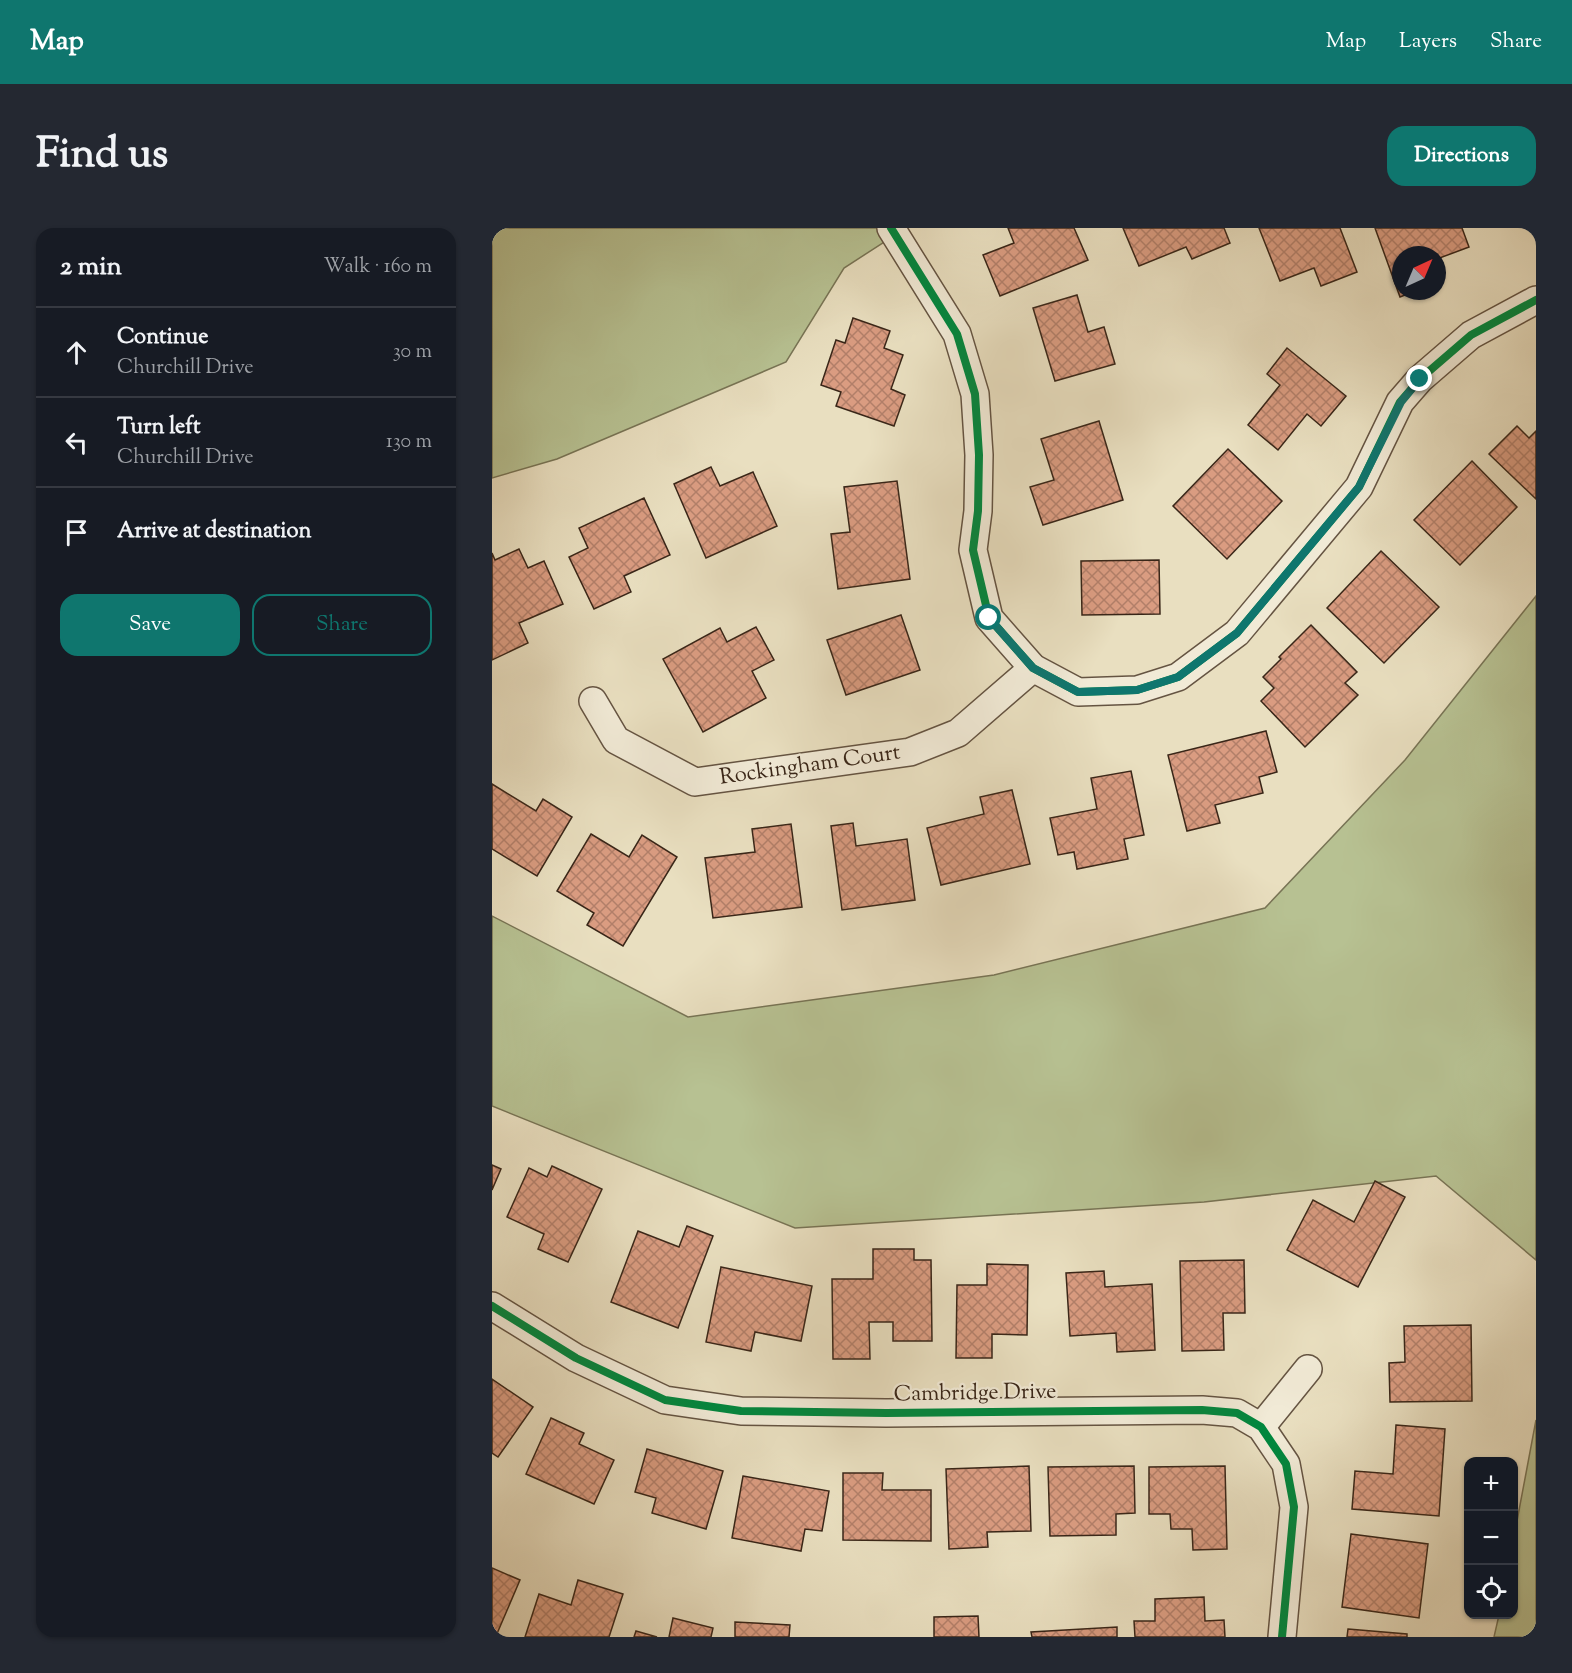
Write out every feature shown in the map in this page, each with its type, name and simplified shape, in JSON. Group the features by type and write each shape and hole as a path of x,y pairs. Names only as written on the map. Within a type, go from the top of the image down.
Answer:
{"street":[{"path":"891,228 957,334 975,394 979,455 978,511 973,550 989,618 1033,668 1078,692 1137,690 1178,677 1237,633 1359,487 1401,402 1420,379 1471,335 1536,300"},
{"name":"Rockingham Court","path":"593,701 616,740 695,782 910,752 958,733 1033,668"},
{"name":"Cambridge Drive","path":"492,1306 576,1358 665,1400 752,1411 886,1413 1202,1410 1237,1413 1261,1427 1286,1464 1294,1507 1282,1637"},
{"path":"1261,1427 1308,1369"}],"green space":[{"path":"492,228 906,228 844,268 786,362 557,459 492,478"},
{"path":"1536,596 1536,1260 1436,1176 1204,1202 795,1228 492,1106 492,916 688,1017 994,975 1265,908 1405,760"},
{"path":"1536,1420 1536,1637 1494,1637 1498,1619 1518,1619 1518,1516"}],"building":[{"path":"1008,228 1074,228 1088,260 1000,296 983,255 1014,243"},
{"path":"1123,228 1224,228 1230,243 1192,259 1186,247 1139,266"},
{"path":"1259,228 1340,228 1357,272 1321,286 1314,268 1280,281"},
{"path":"1375,228 1462,228 1469,247 1446,256 1446,246 1392,246 1392,275"},
{"path":"1077,295 1088,332 1104,327 1115,364 1055,381 1033,308"},
{"path":"853,318 890,331 884,348 903,355 891,389 905,395 894,426 836,406 841,392 821,385 836,340 845,343"},
{"path":"1287,348 1346,396 1321,426 1307,414 1278,450 1248,425 1280,385 1267,374"},
{"path":"1099,421 1123,500 1043,525 1030,487 1054,480 1041,439"},
{"path":"1517,426 1529,438 1536,431 1536,499 1489,454"},
{"path":"1228,449 1282,501 1227,559 1173,506"},
{"path":"1472,461 1517,507 1460,565 1414,520"},
{"path":"711,467 720,486 753,472 777,526 706,558 674,484"},
{"path":"897,481 910,579 838,589 831,534 850,532 844,487"},
{"path":"644,498 670,555 624,576 631,592 594,609 569,557 588,548 579,528"},
{"path":"519,549 528,568 544,561 563,604 519,623 528,643 492,660 492,553 495,560"},
{"path":"1381,551 1439,607 1384,663 1327,608"},
{"path":"1159,560 1160,614 1082,615 1081,561"},
{"path":"901,615 920,670 846,695 827,640"},
{"path":"1311,625 1357,672 1345,683 1358,695 1305,747 1261,701 1274,688 1263,677 1281,659 1279,657"},
{"path":"756,627 774,660 752,671 766,698 703,732 663,659 720,628 727,642"},
{"path":"1266,731 1277,772 1259,777 1263,793 1215,805 1220,823 1187,831 1168,755"},
{"path":"1131,771 1144,835 1124,839 1128,859 1077,869 1074,852 1058,855 1050,818 1097,809 1091,778"},
{"path":"492,784 536,811 543,799 572,817 537,876 492,849"},
{"path":"1012,790 1030,864 941,885 927,828 984,814 980,797"},
{"path":"853,823 856,846 907,839 915,900 842,910 831,826"},
{"path":"791,824 802,907 713,918 705,858 755,852 752,829"},
{"path":"591,834 629,857 642,835 677,857 623,946 587,925 594,913 557,891"},
{"path":"492,1165 501,1169 492,1190"},
{"path":"552,1166 602,1189 568,1262 538,1249 544,1234 507,1217 529,1168 547,1177"},
{"path":"1375,1181 1405,1197 1358,1287 1287,1250 1313,1200 1354,1222"},
{"path":"687,1226 713,1236 678,1328 611,1302 638,1231 679,1247"},
{"path":"873,1249 914,1249 914,1260 931,1260 932,1341 893,1341 893,1322 869,1322 870,1359 833,1359 832,1279 873,1279"},
{"path":"1244,1260 1245,1313 1223,1313 1224,1350 1182,1351 1180,1261"},
{"path":"987,1264 1028,1265 1027,1335 992,1334 992,1358 956,1358 957,1285 987,1285"},
{"path":"721,1267 812,1286 801,1341 755,1332 751,1351 706,1342"},
{"path":"1104,1271 1105,1287 1152,1284 1155,1350 1117,1352 1116,1333 1070,1336 1066,1273"},
{"path":"1471,1325 1472,1401 1390,1402 1389,1363 1405,1362 1404,1326"},
{"path":"492,1379 533,1407 498,1457 492,1453"},
{"path":"551,1418 584,1433 579,1444 614,1460 594,1504 526,1474"},
{"path":"1396,1425 1445,1429 1439,1516 1352,1509 1355,1471 1393,1474"},
{"path":"647,1449 723,1471 706,1529 652,1513 656,1498 635,1492"},
{"path":"1029,1466 1031,1531 987,1532 988,1547 949,1549 946,1469"},
{"path":"1134,1466 1135,1513 1116,1514 1116,1535 1050,1536 1048,1467"},
{"path":"1225,1466 1227,1549 1193,1550 1192,1529 1171,1529 1170,1514 1149,1514 1149,1467"},
{"path":"843,1473 883,1473 882,1490 931,1490 931,1541 843,1540"},
{"path":"743,1476 829,1491 822,1531 805,1529 801,1551 732,1538"},
{"path":"1351,1534 1428,1544 1419,1618 1342,1607"},
{"path":"492,1568 520,1580 496,1636 492,1634"},
{"path":"578,1580 623,1594 609,1637 525,1637 539,1594 571,1605"},
{"path":"1204,1597 1205,1621 1224,1620 1225,1637 1135,1637 1134,1621 1155,1621 1155,1599"},
{"path":"978,1616 979,1637 934,1637 934,1617"},
{"path":"673,1618 713,1628 711,1637 669,1637"},
{"path":"735,1622 790,1625 789,1637 735,1637"},
{"path":"1117,1627 1117,1637 1032,1637 1031,1632"},
{"path":"1348,1629 1407,1634 1407,1637 1347,1637"},
{"path":"636,1631 657,1637 634,1637"}],"cycle path":[{"path":"891,228 957,334 975,394 979,455 978,511 973,550 989,618 1033,668 1078,692 1137,690 1178,677 1237,633 1359,487 1400,402 1420,379 1471,335 1536,300"},
{"path":"492,1306 576,1358 665,1400 741,1411 886,1413 1202,1410 1237,1413 1261,1427 1286,1464 1294,1507 1282,1637"}],"route":[{"path":"989,618 1033,668 1078,692 1137,690 1178,677 1237,633 1359,487 1381,438 1401,402 1420,379"}]}
